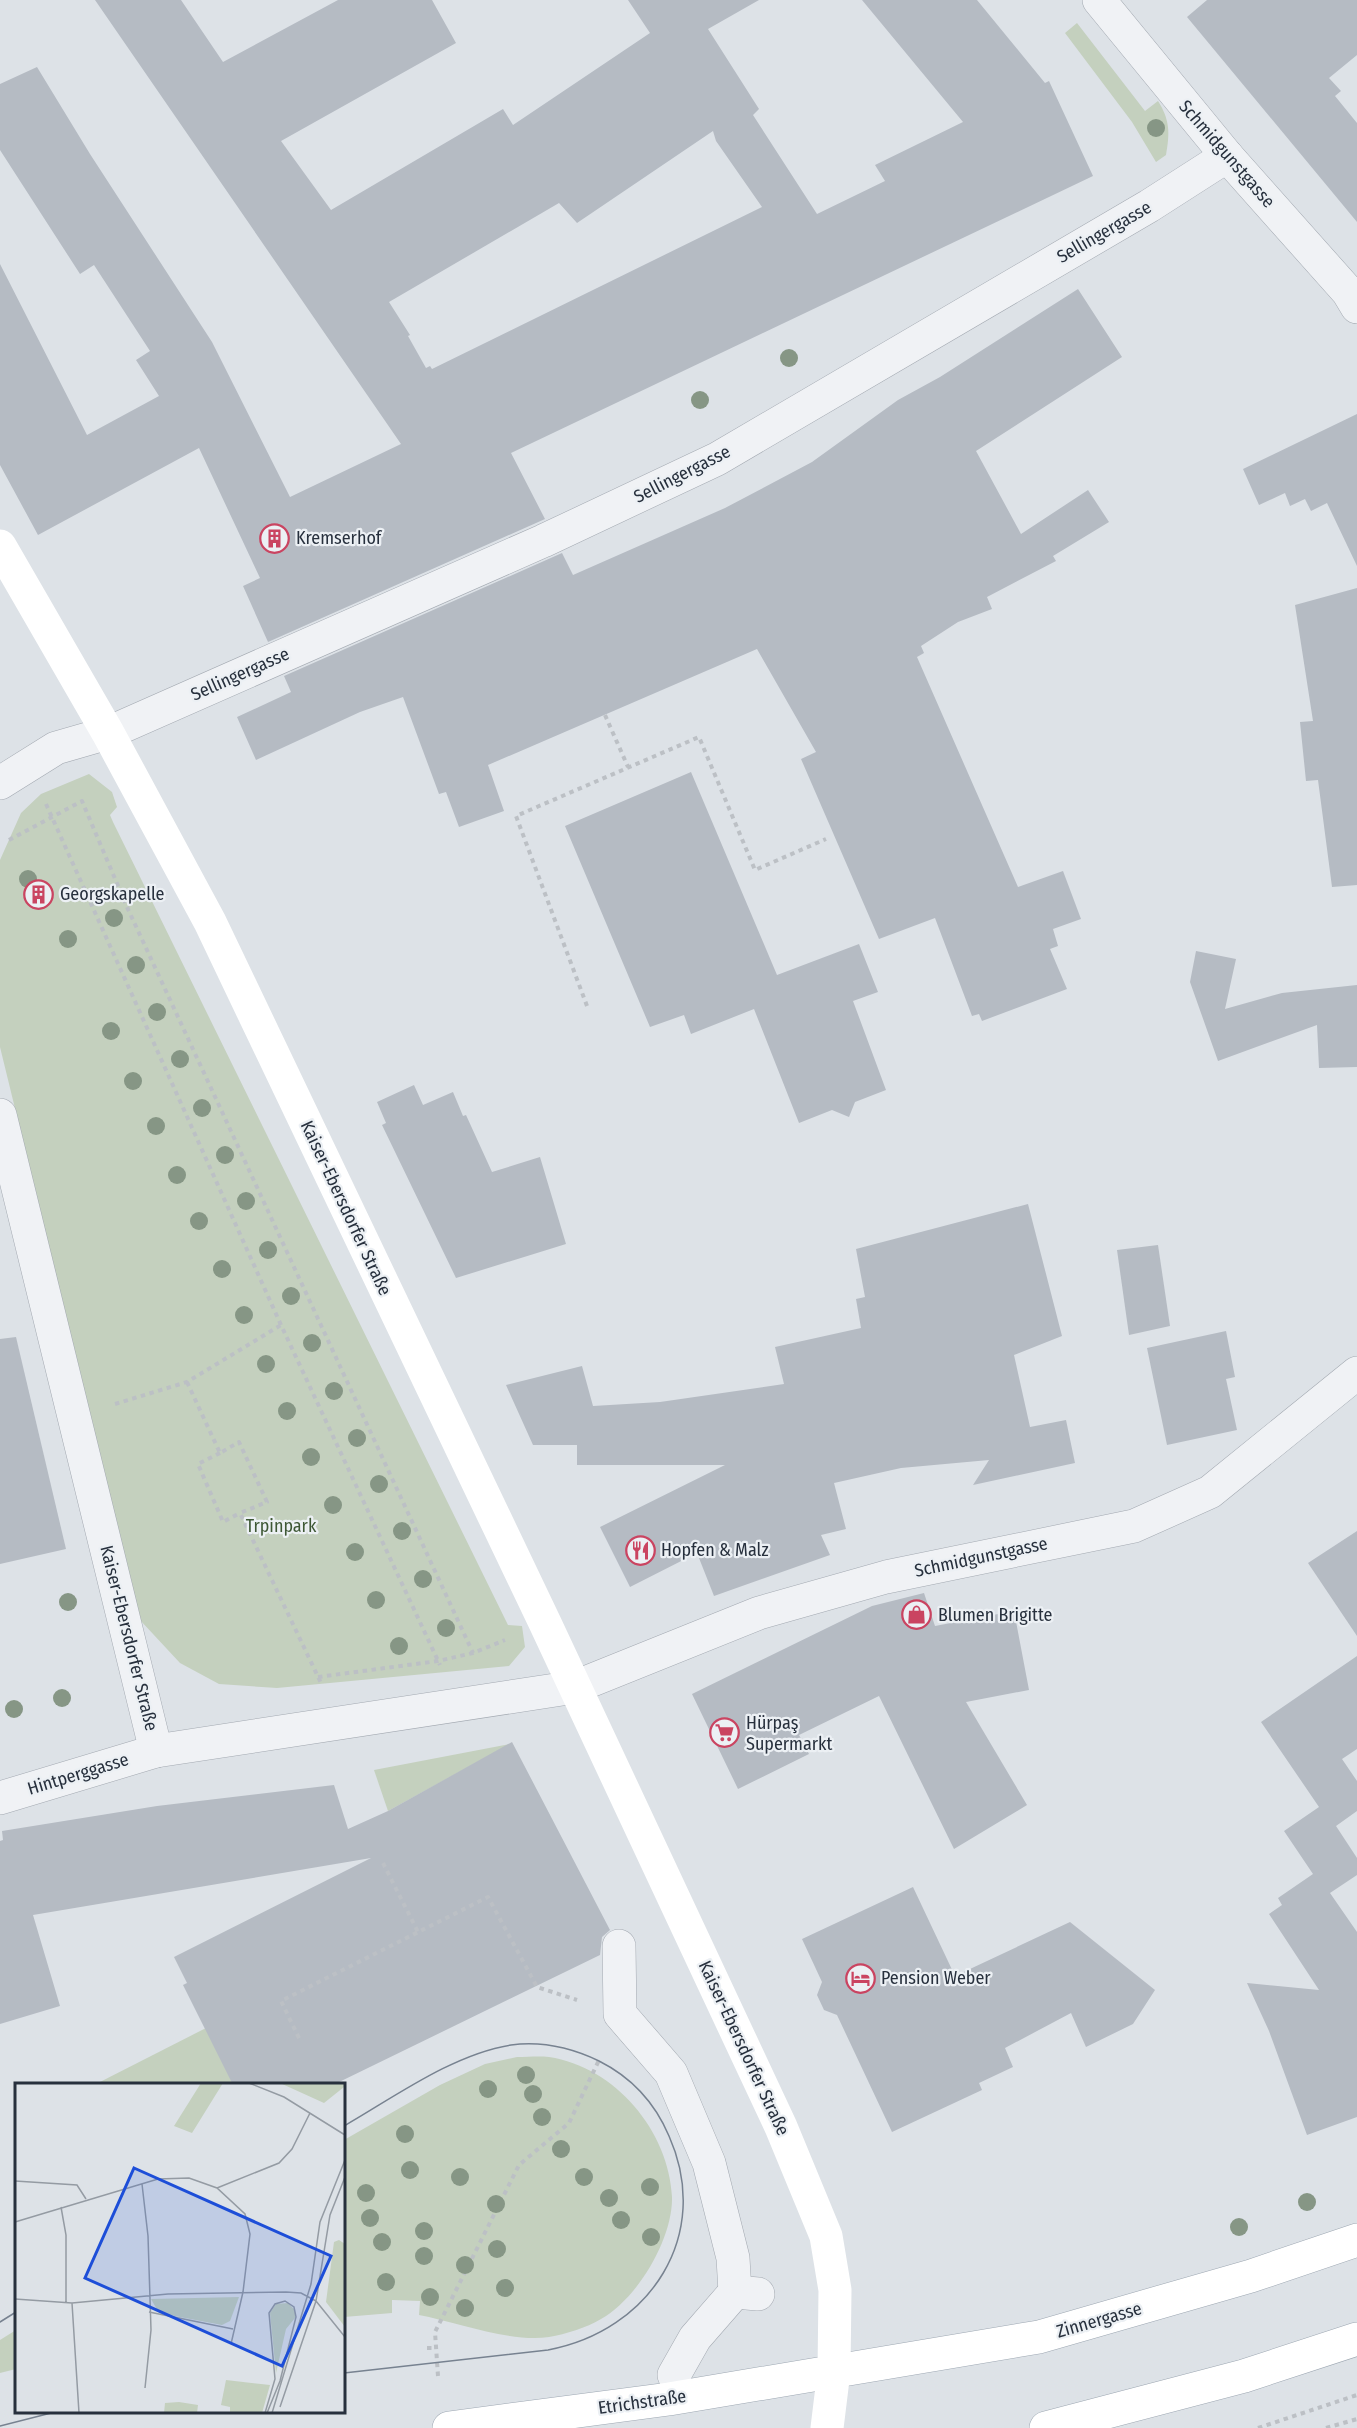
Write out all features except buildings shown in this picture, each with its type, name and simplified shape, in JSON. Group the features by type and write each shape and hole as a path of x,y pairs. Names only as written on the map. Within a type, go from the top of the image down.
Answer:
{"main road":[{"name":"Kaiser-Ebersdorfer Straße","path":"0,546 108,733 210,922 777,2118 826,2236 836,2290 834,2371 827,2428"},
{"name":"Zinnergasse","path":"834,2371 1039,2337 1251,2276 1357,2240"},
{"path":"1046,2428 1244,2376 1357,2339"},
{"name":"Etrichstraße","path":"449,2428 669,2399 834,2371"}],"street":[{"name":"Schmidgunstgasse","path":"1099,0 1227,156 1348,292 1357,307"},
{"name":"Sellingergasse","path":"108,733 543,541 717,459 1149,206 1227,156"},
{"path":"0,783 56,748 108,733"},
{"name":"Kaiser-Ebersdorfer Straße","path":"0,1115 156,1751 575,1688"},
{"name":"Schmidgunstgasse","path":"575,1688 759,1613 886,1577 1134,1526 1209,1492 1357,1373"},
{"name":"Hintperggasse","path":"0,1797 156,1751"},
{"path":"619,1946 620,2014 671,2073 710,2163 733,2258 747,2293 695,2338 674,2375"}],"path":[{"path":"605,715 628,767"},
{"path":"587,1006 516,816 699,737 755,870 826,839"},
{"path":"27,766 281,1325 458,1705"},
{"path":"9,840 82,801 128,907 473,1653"},
{"path":"74,1416 187,1382 281,1325"},
{"path":"187,1382 220,1453"},
{"path":"239,1442 267,1502 223,1522 198,1464 220,1453 239,1442"},
{"path":"240,1513 340,1723"},
{"path":"318,1677 473,1653 513,1637"},
{"path":"383,1863 418,1932"},
{"path":"299,2038 280,2001 488,1897 537,1987"},
{"path":"438,2376 435,2332 519,2165 569,2123 602,2055"},
{"path":"427,2348 436,2348"},
{"path":"1258,2428 1357,2395"},
{"path":"1326,2428 1357,2419"}],"green space":[{"path":"1077,23 1145,111 1158,101 1162,108 1167,121 1168,140 1166,155 1156,162 1132,122 1065,33"},
{"name":"Trpinpark","path":"89,774 112,792 117,807 110,815 113,822 508,1625 522,1626 525,1647 509,1666 277,1688 219,1684 180,1663 140,1620 0,1047 0,860 21,813 41,794"},
{"path":"510,1744 388,1811 374,1770"},
{"path":"206,2028 233,2083 98,2083"},
{"path":"517,2057 549,2057 573,2063 596,2074 616,2088 634,2106 649,2126 661,2149 669,2172 672,2197 666,2231 650,2266 640,2283 614,2310 589,2325 549,2337 501,2335 419,2315 420,2301 392,2300 392,2313 345,2317 345,2139 440,2085 485,2064"},
{"path":"15,2331 15,2369 0,2373 0,2340"}],"tram line":[{"path":"345,2125 424,2078 489,2050 522,2044 567,2049 589,2056 611,2067 632,2083 657,2113 669,2136 681,2173 683,2209 677,2242 663,2273 643,2300 616,2322 584,2339 548,2350 345,2373"},
{"path":"0,2322 15,2313"},
{"path":"0,2426 51,2413"}],"place":[{"name":"Kremserhof","path":"275,538"},
{"name":"Georgskapelle","path":"39,894"},
{"name":"Hopfen & Malz","path":"640,1550"},
{"name":"Blumen Brigitte","path":"917,1615"},
{"name":"Hürpaş Supermarkt","path":"725,1733"},
{"name":"Pension Weber","path":"860,1978"}]}
